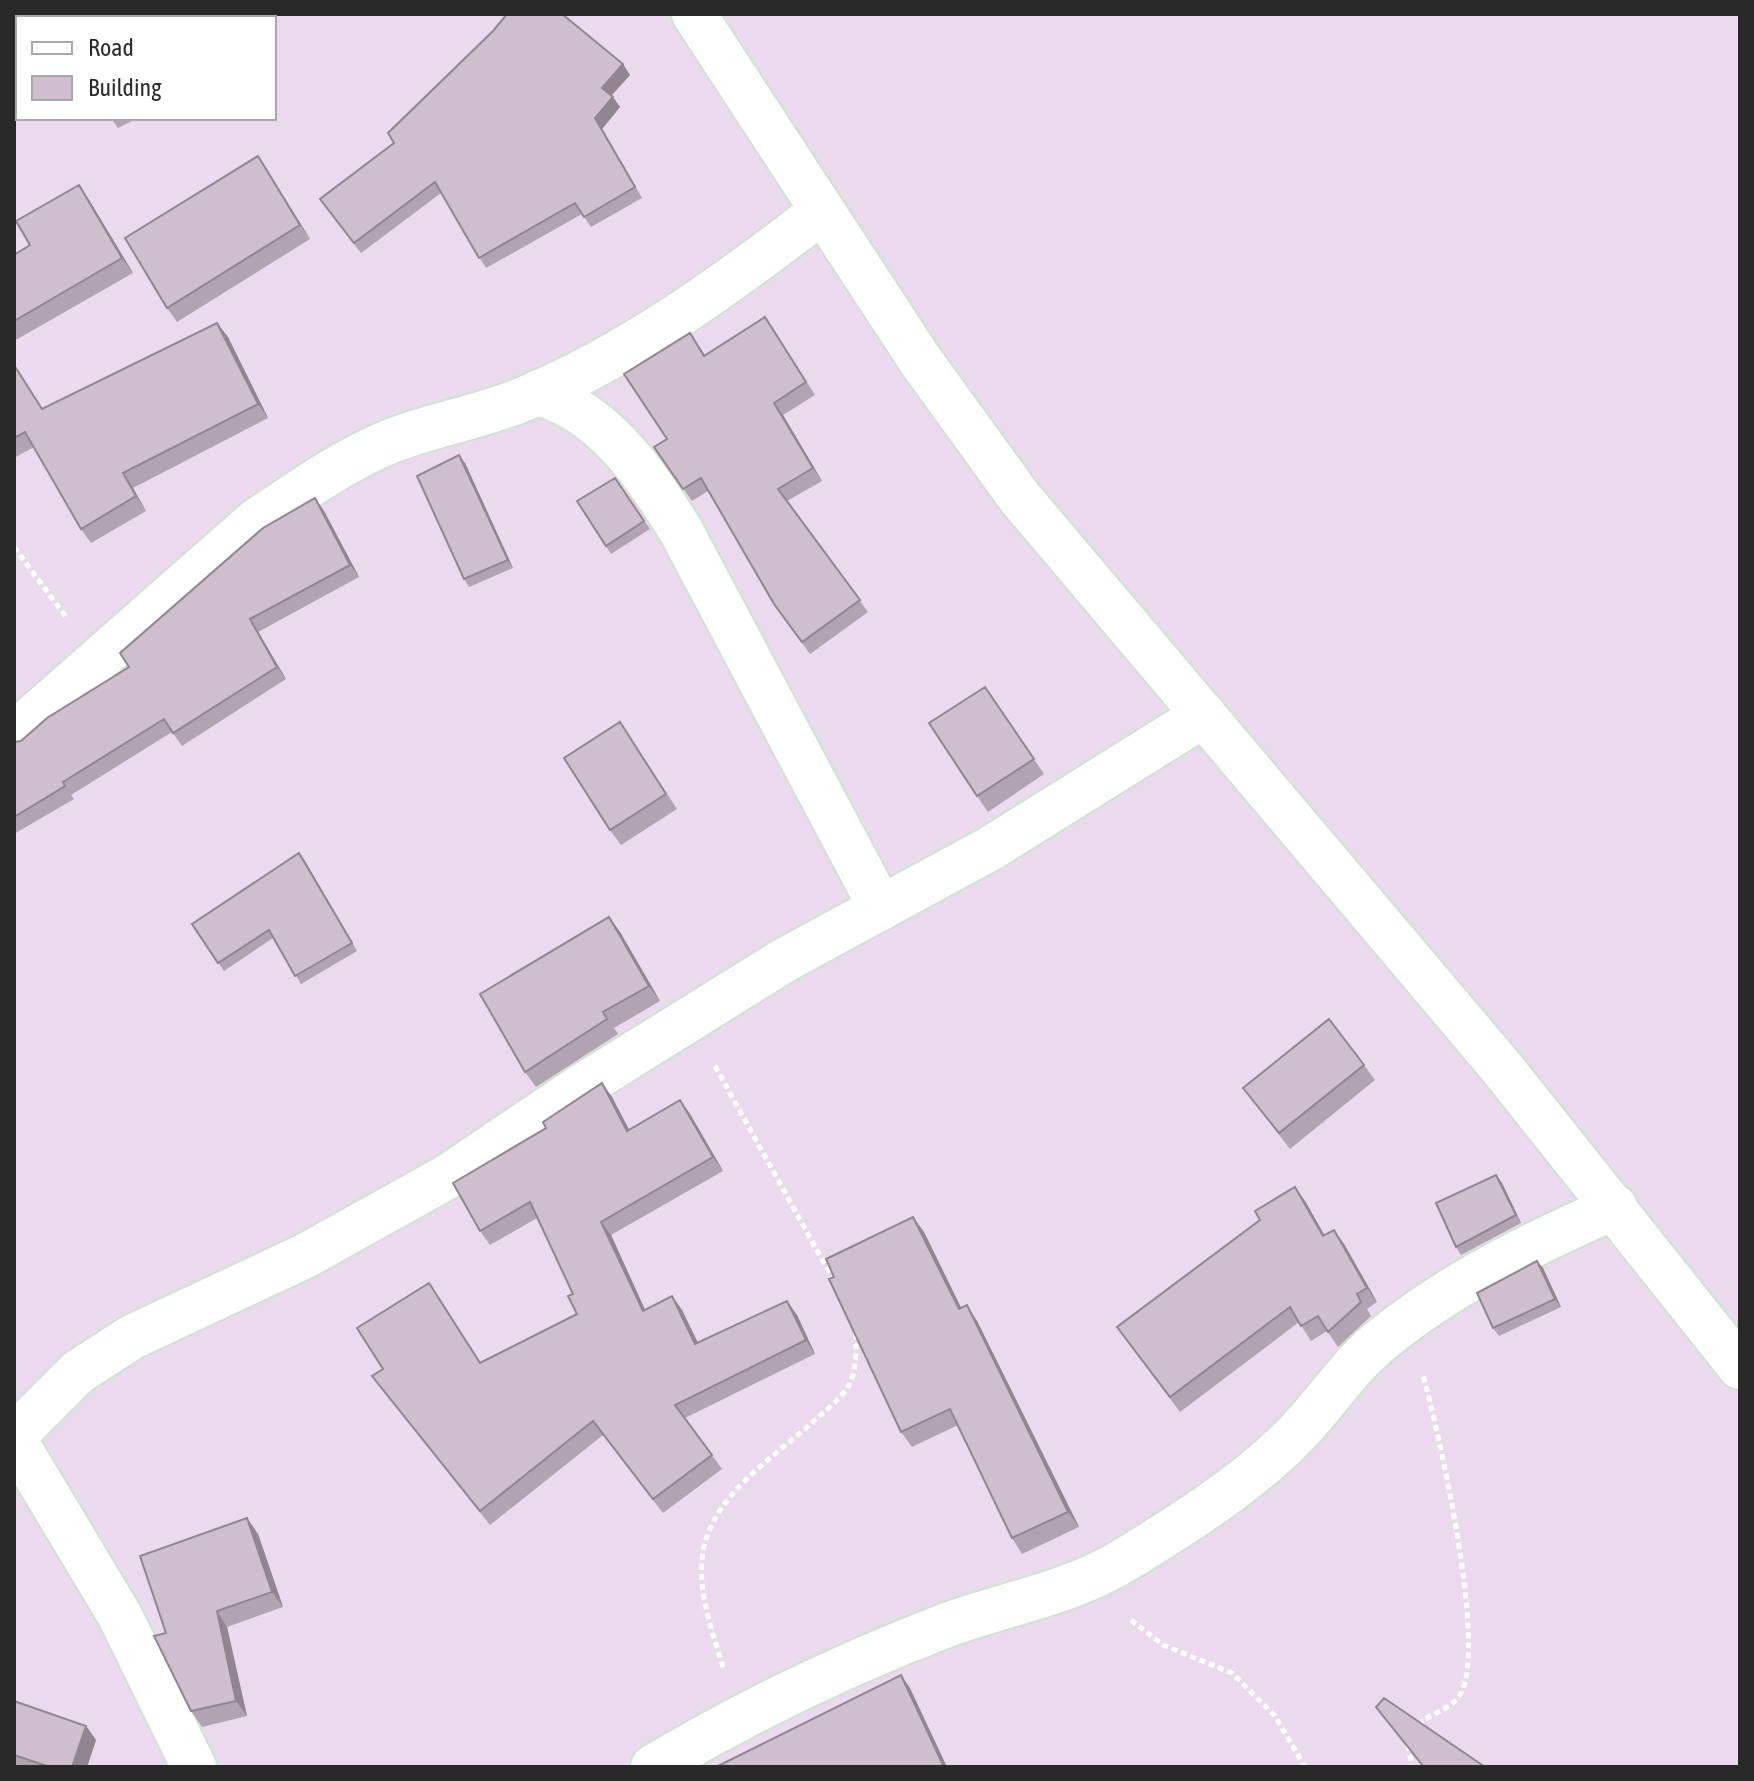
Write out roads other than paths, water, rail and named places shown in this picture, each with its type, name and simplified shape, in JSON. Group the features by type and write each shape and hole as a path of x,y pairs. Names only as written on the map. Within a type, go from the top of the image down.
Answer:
{"street":[{"path":"694,14 929,373 1020,498 1615,1207 1740,1367"},
{"path":"14,734 256,521 345,462 394,440 465,421 539,392 676,315 821,212"},
{"path":"539,392 583,414 617,443 653,486 681,531 881,908"},
{"path":"194,1767 120,1616 14,1438 78,1372 132,1337 305,1256 434,1185 783,961 991,848 1204,715"},
{"path":"653,1767 721,1729 875,1653 1093,1577 1214,1501 1271,1457 1382,1339 1408,1320 1478,1274 1615,1207"}]}
